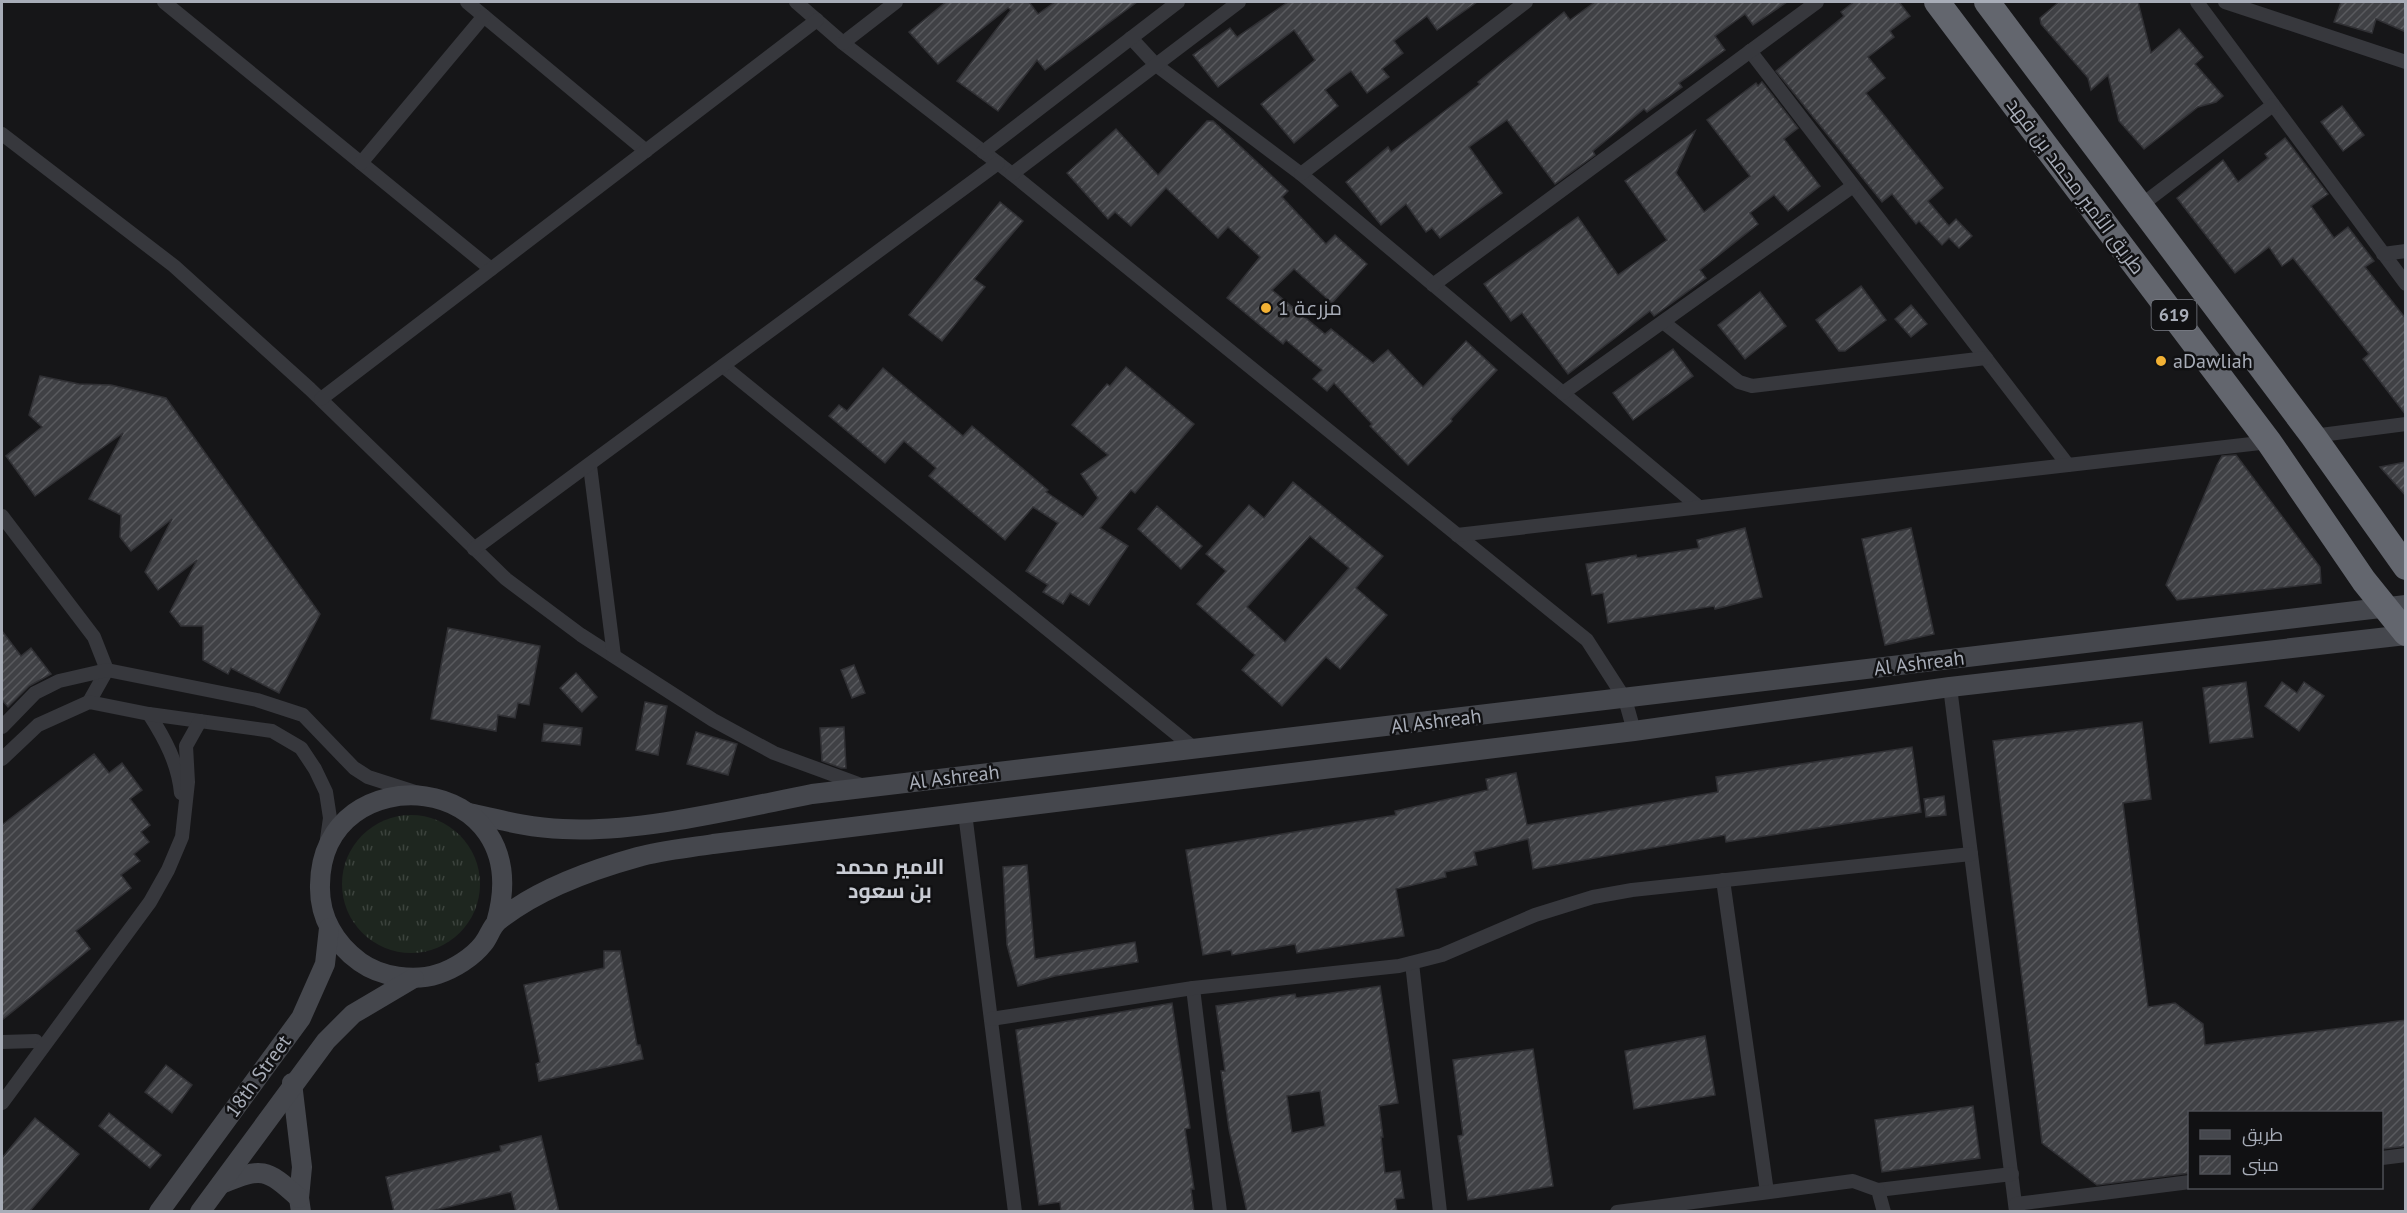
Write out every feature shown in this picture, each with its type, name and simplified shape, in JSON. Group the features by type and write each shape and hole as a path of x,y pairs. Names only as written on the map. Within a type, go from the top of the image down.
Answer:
{"highway":[{"name":"طريق الأمير محمد بن فهد","path":"1937,2 2269,442 2364,581 2396,606 2406,634"},
{"name":"طريق الأمير محمد بن فهد","path":"1987,2 2313,436 2406,567"}],"street":[{"path":"164,2 491,269"},
{"path":"467,2 646,151"},
{"path":"796,2 843,43 1012,174 1587,640 1625,699 1634,731"},
{"path":"843,43 896,2"},
{"path":"983,152 1178,2"},
{"path":"1012,174 1239,2"},
{"path":"1300,174 1526,2"},
{"path":"1433,285 1818,2"},
{"path":"2197,2 2406,284"},
{"path":"2225,2 2406,62"},
{"path":"361,163 484,16"},
{"path":"321,399 817,20"},
{"path":"1131,38 1156,65 1300,174 1699,507"},
{"path":"1750,51 2068,465"},
{"path":"2140,206 2273,105"},
{"path":"2,134 174,266 321,399 506,579 614,656 713,720 774,753 868,787"},
{"path":"474,549 590,466 998,163"},
{"path":"1563,393 1853,186"},
{"path":"2383,254 2406,251"},
{"path":"1663,322 1739,382 1752,386 1986,358"},
{"path":"723,366 1195,749"},
{"path":"2313,436 2406,424"},
{"path":"1457,535 2269,442"},
{"path":"590,466 614,656"},
{"path":"2,516 94,638 107,670"},
{"name":"Al Ashreah","path":"469,813 519,824 564,830 626,826 707,815 812,794 868,787 2396,606"},
{"path":"496,922 576,878 639,856 714,844 1634,731 1950,687 2406,634"},
{"path":"89,702 107,670"},
{"path":"2,727 35,693 59,681 107,670 257,700 303,715 354,768 368,777 447,800 469,813 482,825 497,849 503,868 503,900 496,922 483,945 461,963 438,974 414,978 386,975 362,964 342,947 329,928 320,894 320,875 330,818 326,792 301,748 272,731 149,714 89,702 38,725 2,759"},
{"path":"1950,687 2016,1208 2188,1182"},
{"path":"2,1088 155,880 170,852 177,828 181,791 166,740 149,714"},
{"path":"2,1103 150,902 168,870 182,837 186,810 186,746 200,721"},
{"path":"325,855 336,834 362,808 390,796 418,793"},
{"path":"965,813 1015,1212"},
{"path":"991,1019 1193,988 1412,963 1442,955 1535,915 1593,897 1722,880 1971,854"},
{"path":"1722,880 1767,1192"},
{"name":"18th Street","path":"159,1212 301,1018 325,964 329,928"},
{"path":"1412,963 1440,1212"},
{"path":"200,1212 292,1083 326,1041 353,1014 414,978"},
{"path":"1193,988 1220,1212"},
{"path":"2,1042 36,1041"},
{"path":"292,1083 302,1167 300,1205"},
{"path":"2383,1158 2406,1155"},
{"path":"221,1184 251,1171 274,1176 300,1205"},
{"path":"1617,1212 1853,1181 1878,1190 2012,1174"},
{"path":"1878,1190 1884,1212"}],"green space":[{"path":"411,815 437,820 460,835 475,858 480,884 475,910 460,933 437,948 411,953 385,948 362,933 347,910 342,884 347,858 362,835 385,820"}],"building":[{"path":"946,2 1029,2 1038,14 1055,2 1137,2 1045,70 1037,60 998,111 957,81 1011,10 1008,8 938,64 909,32"},
{"path":"1288,2 1477,2 1437,30 1427,16 1394,41 1403,53 1382,69 1389,77 1367,93 1351,71 1325,90 1338,106 1294,143 1261,104 1315,60 1294,30 1218,87 1193,55 1230,28 1237,37"},
{"path":"1595,2 1787,2 1753,25 1745,14 1715,36 1725,50 1679,83 1682,87 1647,112 1644,109 1593,151 1595,155 1555,184 1507,120 1469,147 1502,193 1440,238 1432,228 1426,232 1406,204 1381,225 1346,182 1388,147 1391,152 1480,84 1478,82 1564,12 1570,20"},
{"path":"1854,2 1899,2 1910,16 1890,31 1894,37 1868,57 1885,78 1866,93 1943,188 1928,201 1949,226 1956,219 1972,236 1959,248 1949,238 1942,245 1919,221 1916,224 1892,194 1882,202 1776,71 1844,16 1841,12"},
{"path":"2059,2 2138,2 2151,53 2179,29 2203,57 2195,64 2223,96 2216,102 2198,107 2144,149 2119,121 2108,75 2091,90 2088,78 2041,24 2040,18"},
{"path":"2341,2 2406,2 2406,32 2376,19 2372,33 2334,22"},
{"path":"1762,82 1798,128 1784,139 1820,186 1788,211 1774,195 1750,213 1758,224 1700,270 1706,278 1654,316 1650,311 1568,374 1522,313 1511,321 1484,284 1578,217 1618,275 1667,240 1625,181 1695,131 1676,173 1704,212 1750,176 1707,120 1756,83 1758,86"},
{"path":"2342,106 2364,135 2343,151 2321,122"},
{"path":"1207,121 1213,121 1288,191 1282,197 1326,244 1335,235 1367,264 1332,303 1294,269 1272,290 1325,334 1331,329 1373,363 1388,350 1423,387 1466,341 1497,370 1451,419 1452,421 1408,465 1370,426 1372,424 1334,383 1327,391 1313,379 1322,370 1286,340 1283,344 1227,298 1260,257 1228,227 1218,238 1166,188 1131,226 1115,212 1108,219 1067,173 1116,129 1158,175"},
{"path":"2285,138 2328,194 2311,206 2334,238 2348,227 2374,261 2365,267 2406,319 2406,415 2363,359 2369,354 2293,258 2282,266 2269,247 2235,273 2177,198 2223,160 2238,182 2268,158 2265,154"},
{"path":"1000,202 1023,221 974,279 985,287 942,341 909,315"},
{"path":"1861,286 1886,320 1845,351 1839,351 1816,320"},
{"path":"1760,292 1786,326 1745,359 1718,325"},
{"path":"1911,305 1927,324 1911,337 1895,319"},
{"path":"1673,349 1693,376 1633,420 1613,393"},
{"path":"1126,367 1194,424 1135,493 1131,490 1100,528 1128,546 1089,605 1070,593 1063,604 1043,592 1048,585 1026,571 1058,523 1033,507 1005,540 929,476 936,468 904,441 885,463 829,416 839,405 847,411 883,368 963,436 972,426 1048,490 1046,492 1083,517 1098,498 1081,474 1108,455 1072,425 1107,384 1110,386"},
{"path":"40,376 79,384 111,385 166,398 320,614 279,693 231,668 228,674 203,660 203,626 181,626 170,612 197,560 158,590 145,572 172,519 131,551 120,537 121,515 89,499 123,433 35,496 6,456 42,427 29,415"},
{"path":"2236,455 2320,567 2321,583 2177,600 2166,585 2217,465 2222,456"},
{"path":"2406,462 2406,496 2380,467"},
{"path":"1293,482 1383,556 1356,588 1387,615 1340,669 1326,657 1282,706 1242,670 1255,655 1197,604 1226,571 1206,554 1249,505 1264,518","holes":["1310,536 1349,568 1285,642 1247,607"]},
{"path":"1157,506 1202,546 1181,569 1138,529"},
{"path":"1745,528 1762,597 1715,609 1714,606 1608,623 1603,593 1592,595 1586,564 1636,555 1637,558 1699,548 1697,540"},
{"path":"1911,528 1934,634 1885,645 1862,539"},
{"path":"448,628 540,646 529,705 518,703 515,718 498,715 496,731 431,719"},
{"path":"2,631 21,656 31,648 51,674 29,686 8,707 2,700"},
{"path":"854,665 865,693 852,698 841,670"},
{"path":"576,673 597,697 582,712 560,688"},
{"path":"2246,682 2253,737 2210,743 2203,688"},
{"path":"2282,682 2297,693 2304,682 2324,696 2299,731 2265,706"},
{"path":"645,702 667,706 658,755 636,750"},
{"path":"2142,722 2151,799 2123,803 2148,1007 2175,1003 2203,1024 2205,1045 2406,1020 2406,1146 2383,1149 2383,1111 2188,1111 2188,1173 2097,1185 2042,1143 1993,741"},
{"path":"544,724 582,728 580,745 542,741"},
{"path":"844,727 846,768 841,768 822,761 820,728"},
{"path":"696,732 737,744 728,775 687,764"},
{"path":"1912,747 1921,812 1726,842 1725,835 1533,869 1528,839 1474,852 1477,865 1445,872 1446,877 1396,889 1404,936 1297,953 1295,944 1232,955 1231,950 1203,955 1186,850 1396,815 1395,811 1488,790 1486,779 1516,773 1527,825 1718,792 1716,777"},
{"path":"94,754 109,773 122,763 142,790 130,799 150,825 141,832 149,842 134,854 140,861 121,875 131,888 76,931 90,949 2,1020 2,825"},
{"path":"1944,796 1946,815 1926,817 1924,799"},
{"path":"1027,865 1035,959 1135,942 1138,962 1055,976 1018,986 1007,945 1003,867"},
{"path":"604,951 620,951 637,1045 640,1045 643,1059 539,1081 536,1064 540,1062 524,985 604,968"},
{"path":"1380,986 1398,1103 1379,1106 1383,1137 1381,1137 1385,1173 1400,1171 1404,1198 1395,1199 1397,1212 1247,1212 1229,1129 1221,1071 1225,1071 1216,1006 1295,994 1296,998","holes":["1320,1091 1325,1126 1292,1133 1287,1096"]},
{"path":"1172,1003 1190,1128 1185,1129 1194,1189 1191,1189 1194,1212 1061,1212 1060,1202 1039,1205 1016,1030"},
{"path":"1705,1036 1715,1095 1634,1109 1625,1051"},
{"path":"1533,1049 1553,1186 1468,1200 1458,1136 1463,1135 1453,1060"},
{"path":"166,1065 192,1085 172,1113 145,1092"},
{"path":"1973,1106 1980,1158 1882,1172 1875,1120"},
{"path":"109,1113 161,1155 150,1168 99,1126"},
{"path":"35,1118 79,1154 29,1212 2,1212 2,1158"},
{"path":"541,1136 559,1212 516,1212 511,1192 427,1212 394,1212 386,1177 501,1151 500,1146"}],"place":[{"name":"مزرعة 1","path":"1266,308"},
{"name":"aDawliah","path":"2161,361"}],"district":[{"name":"الامير محمد بن سعود","path":"890,879"}]}
